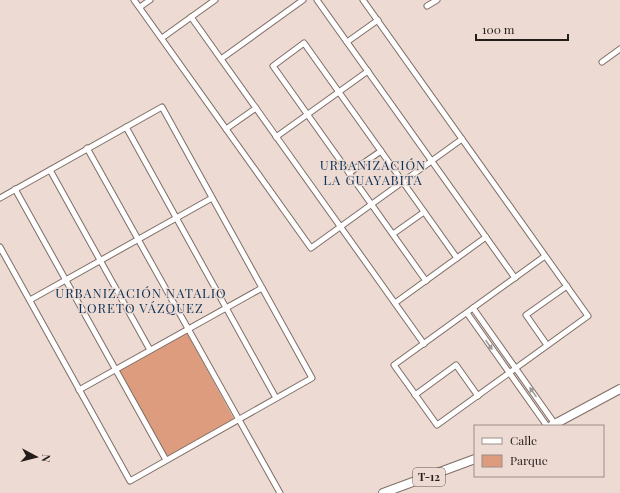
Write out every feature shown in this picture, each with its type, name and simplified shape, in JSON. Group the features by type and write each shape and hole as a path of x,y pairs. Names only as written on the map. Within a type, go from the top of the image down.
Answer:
{"highway":[{"path":"551,425 620,389"},
{"name":"T-12","path":"383,493 474,460"}],"street":[{"path":"134,0 311,248 462,139"},
{"path":"140,7 150,0"},
{"path":"162,38 215,0"},
{"path":"221,59 303,0"},
{"path":"317,0 515,278"},
{"path":"363,0 588,316 437,425 394,365 545,256"},
{"path":"428,6 437,0"},
{"path":"191,17 424,344"},
{"path":"347,42 378,20"},
{"path":"426,281 273,66 304,43 457,258"},
{"path":"602,62 620,50"},
{"path":"276,137 368,71"},
{"path":"0,198 162,107 312,378 130,481 0,247"},
{"path":"226,129 256,108"},
{"path":"126,127 276,398"},
{"path":"88,148 238,420 280,493"},
{"path":"349,173 380,151"},
{"path":"50,170 150,350"},
{"path":"15,189 166,460"},
{"path":"30,300 212,198"},
{"path":"393,234 424,212"},
{"path":"395,303 486,237"},
{"path":"547,345 526,315 567,286"},
{"path":"79,390 262,288"},
{"path":"473,308 516,368 551,425"},
{"path":"467,313 509,373 551,425"},
{"path":"415,395 456,365 478,396"}],"green space":[{"path":"187,333 234,419 167,457 119,371"}],"district":[{"name":"URBANIZACIÓN LA GUAYABITA","path":"373,172"},
{"name":"URBANIZACIÓN NATALIO LORETO VÁZQUEZ","path":"141,300"}]}
